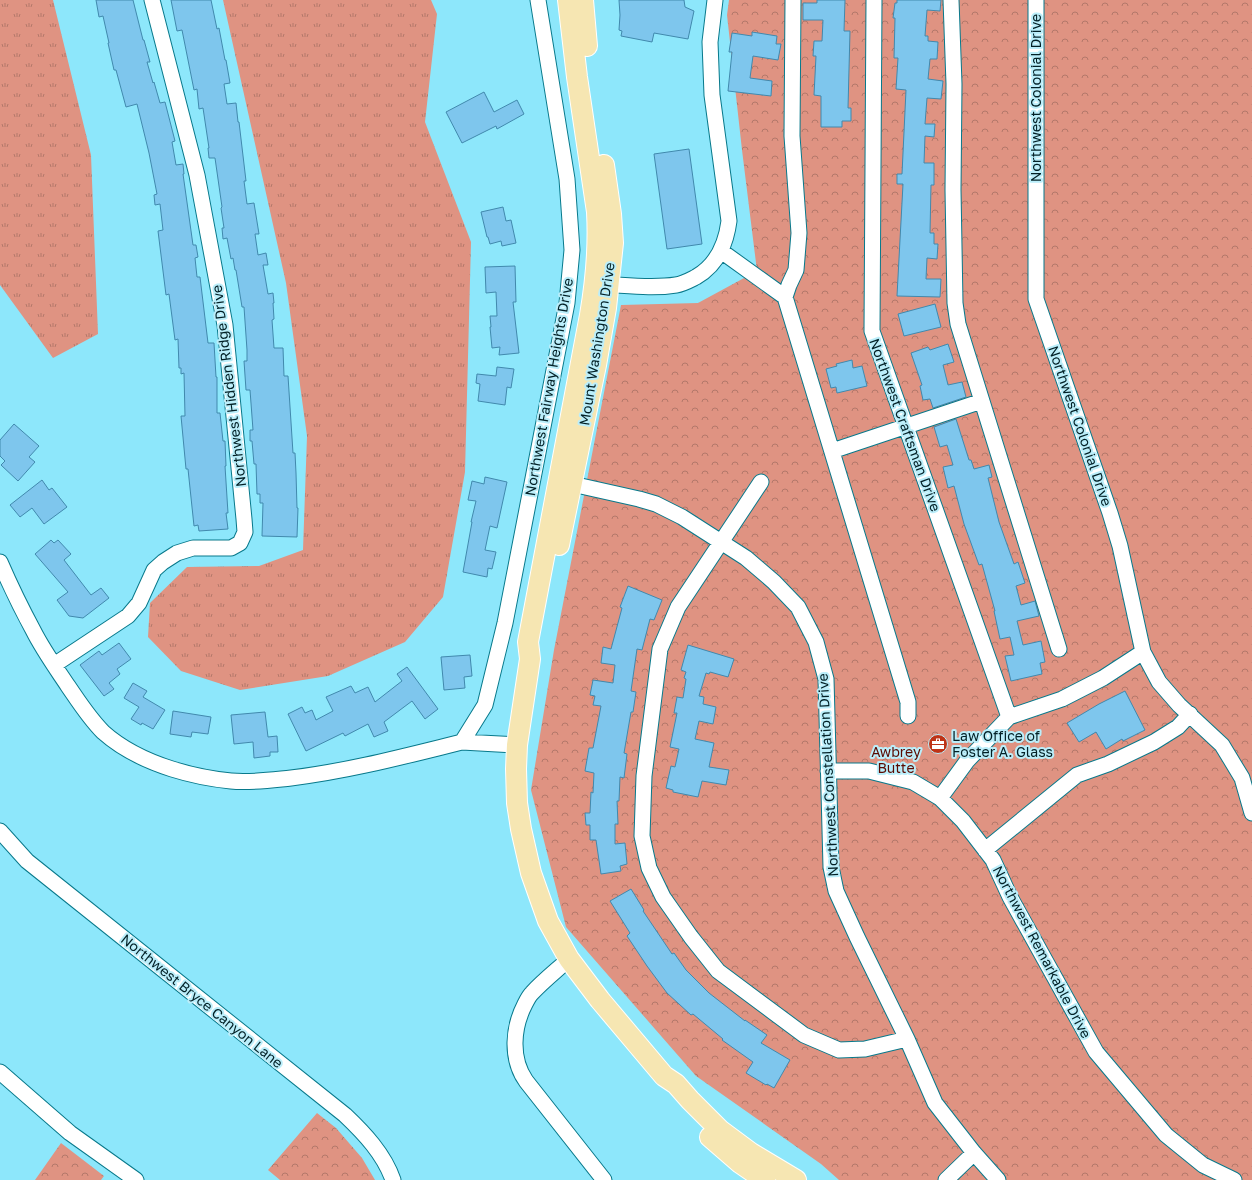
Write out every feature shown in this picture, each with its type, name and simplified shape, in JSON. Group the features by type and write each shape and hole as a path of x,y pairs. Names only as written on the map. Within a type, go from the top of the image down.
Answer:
{"main road":[{"name":"Mount Washington Drive","path":"568,0 597,212 602,284"},
{"name":"Mount Washington Drive","path":"583,0 585,32 612,214 613,243 602,284 565,482 528,642 530,659 517,745 516,769 517,802 521,829 531,874 548,921 569,959 600,1000 664,1076 676,1084 720,1130 751,1153 796,1180"},
{"name":"Mount Washington Drive","path":"664,1076 666,1086 672,1095 707,1135 728,1153 765,1180"}],"street":[{"name":"Northwest Hidden Ridge Drive","path":"54,665 128,616 139,603 154,570 163,562 177,553 193,548 231,548 240,543 245,532 224,318 197,175 152,0"},
{"name":"Northwest Fairway Heights Drive","path":"462,742 485,705 505,623 567,302 572,250 568,179 538,0"},
{"path":"602,284 657,287 678,285 691,280 705,271 715,261 721,251 727,234 729,221 712,95 710,42 715,0"},
{"path":"793,0 792,136 799,233 796,270 785,297 908,702 908,716"},
{"name":"Northwest Craftsman Drive","path":"874,0 872,331 1009,717"},
{"path":"951,0 954,84 953,190 955,303 958,324 1059,649"},
{"name":"Northwest Colonial Drive","path":"1036,0 1036,299 1110,513 1120,546 1143,652 1159,682 1222,745 1242,778 1252,813"},
{"path":"721,251 785,297"},
{"path":"832,451 982,401"},
{"name":"Northwest Constellation Drive","path":"565,482 656,504 682,517 746,558 774,582 798,606 816,642 826,679 831,867 836,891 856,937 907,1039 935,1103 974,1153 998,1180"},
{"path":"761,482 678,607 660,649 644,776 642,836 649,868 667,903 718,971 804,1035 839,1050 864,1049 907,1039"},
{"path":"0,562 33,630 54,665 90,718 120,745 156,764 210,779 232,782 268,781 322,774 378,763 462,742 517,745"},
{"path":"940,798 967,761 1009,717 1062,698 1103,678 1143,652"},
{"path":"985,850 1077,775 1108,764 1154,742 1178,726 1190,714"},
{"name":"Northwest Remarkable Drive","path":"828,771 869,771 913,782 940,798 963,821 993,860 1010,898 1096,1052 1166,1134 1203,1165 1234,1180"},
{"name":"Northwest Bryce Canyon Lane","path":"0,831 27,862 345,1115 364,1132 388,1166 392,1180"},
{"path":"569,959 531,994 523,1008 517,1022 515,1036 516,1054 519,1068 526,1081 604,1180"},
{"path":"0,1072 70,1133 136,1180"},
{"path":"946,1180 974,1153"}],"green space":[{"path":"0,0 53,0 91,155 98,334 53,358 0,285"},
{"path":"223,0 431,0 437,14 425,122 471,242 465,472 443,597 405,642 328,676 240,690 181,671 148,637 150,603 187,567 259,566 303,550 307,436 286,283"},
{"name":"Awbrey Butte","path":"729,0 1252,0 1252,1180 839,1180 821,1164 696,1076 566,927 531,790 554,650 621,305 698,303 757,271 727,15"},
{"path":"317,1113 336,1128 362,1158 375,1180 280,1180 268,1170"},
{"path":"61,1143 104,1176 101,1180 35,1180"}],"building":[{"path":"96,0 133,0 150,62 147,62 153,83 154,82 160,103 165,102 175,141 172,142 176,165 183,164 183,174 193,245 196,245 198,257 195,258 197,277 200,277 208,343 214,343 217,377 217,413 220,413 223,441 225,441 228,513 226,513 228,529 199,531 198,525 194,526 188,469 186,469 181,416 185,416 184,373 181,374 181,368 179,368 178,339 175,340 169,294 166,295 158,231 163,230 160,204 155,205 154,195 157,194 137,104 126,107 116,70 114,70 103,16 99,17"},
{"path":"171,0 211,0 217,29 219,28 230,83 224,84 227,104 236,103 246,181 244,181 247,204 254,203 259,234 255,234 258,255 266,253 268,265 263,265 268,294 273,293 274,319 272,320 274,348 283,348 284,376 288,376 293,453 295,453 298,508 297,537 262,536 263,503 260,503 260,494 257,494 256,464 254,464 252,441 250,441 250,430 253,430 250,390 246,390 244,361 247,361 247,350 244,307 242,307 236,270 233,258 231,259 227,238 223,239 222,228 224,228 222,207 215,158 209,158 203,108 199,109 197,89 194,90 182,30 177,31"},
{"path":"619,0 684,0 685,7 694,11 688,39 654,33 652,42 621,36 622,31 619,30"},
{"path":"817,0 845,0 844,31 850,31 848,108 851,108 851,121 842,121 842,127 821,127 821,96 814,95 816,56 813,56 814,41 822,41 823,20 803,20 803,3 817,3"},
{"path":"897,0 941,0 940,11 927,10 925,36 928,36 928,41 938,42 937,59 930,59 928,79 943,81 941,99 927,98 925,124 935,124 934,137 925,136 924,163 934,163 934,185 931,185 930,233 934,233 934,244 938,244 937,259 927,258 926,279 941,279 940,297 897,296 903,184 897,184 897,174 902,174 906,90 896,89 898,58 894,58 895,18 893,18 895,3 897,3"},
{"path":"752,32 777,36 776,44 781,44 778,60 753,56 750,78 772,81 771,96 728,91 732,52 729,52 732,33 752,36"},
{"path":"484,92 494,112 517,100 524,114 497,129 496,126 462,143 446,112"},
{"path":"689,149 702,244 667,249 654,154"},
{"path":"503,207 506,221 511,220 516,243 502,246 501,241 490,244 481,212"},
{"path":"515,266 516,302 513,302 519,353 499,355 500,347 492,348 490,327 490,316 497,316 496,292 486,293 485,267"},
{"path":"935,304 941,327 904,336 898,314"},
{"path":"948,344 954,362 943,365 948,385 962,382 966,397 933,408 930,399 923,400 920,386 922,385 911,353 928,347 930,350"},
{"path":"852,360 853,368 862,366 867,386 837,393 836,387 831,388 826,369 837,366 836,364"},
{"path":"497,367 514,369 511,388 507,387 505,405 478,401 480,384 476,383 477,374 496,376"},
{"path":"956,419 969,460 971,460 974,469 989,465 992,477 988,478 999,522 1014,564 1018,562 1025,583 1016,586 1021,605 1035,601 1039,616 1017,621 1023,645 1041,641 1045,662 1040,663 1042,674 1011,681 1005,656 1014,655 1010,637 1000,639 995,611 982,564 979,565 964,524 954,486 948,488 943,467 953,465 947,445 940,447 934,427"},
{"path":"14,424 39,446 29,457 35,462 18,481 1,465 5,461 0,456 0,440"},
{"path":"485,477 507,482 497,528 490,526 485,550 496,552 492,569 488,568 487,577 463,572 476,501 468,500 472,481 484,484"},
{"path":"42,480 49,490 52,488 67,507 44,524 32,508 20,517 10,505"},
{"path":"51,540 54,543 58,540 71,554 64,560 91,595 101,588 109,598 83,618 69,616 57,600 68,592 35,554"},
{"path":"628,586 662,600 654,620 650,619 642,650 637,649 631,691 636,692 624,753 627,754 624,778 620,777 619,801 617,801 618,824 615,824 615,844 625,843 627,864 620,866 621,871 601,874 596,840 590,840 590,825 586,825 585,813 590,813 594,773 585,771 589,748 593,748 601,706 593,705 595,696 590,695 593,680 613,683 615,665 601,663 603,647 611,649 622,608 620,607"},
{"path":"119,643 131,659 117,669 120,674 109,683 114,689 104,696 80,665 99,651 102,655"},
{"path":"688,645 734,659 728,677 710,672 709,674 706,673 699,696 704,697 703,704 716,707 713,724 699,721 695,739 714,743 709,767 729,770 726,785 702,781 698,797 673,792 673,790 666,788 671,766 675,767 679,749 670,747 677,713 674,713 677,697 683,698 686,679 684,678 686,672 681,670"},
{"path":"470,655 472,676 464,677 465,688 444,690 441,657"},
{"path":"407,667 438,709 425,719 412,701 384,722 388,731 374,737 368,724 345,736 343,733 306,751 288,714 302,707 305,713 312,710 316,720 333,711 326,697 351,686 355,693 368,687 375,702 402,681 397,674"},
{"path":"133,683 147,691 143,697 165,710 153,729 142,723 141,725 131,719 139,707 124,698"},
{"path":"1125,691 1145,730 1123,741 1122,739 1106,749 1096,732 1079,742 1067,723"},
{"path":"173,711 211,717 208,734 192,732 191,737 170,734"},
{"path":"265,712 268,737 277,736 278,752 270,752 270,756 254,758 253,742 234,744 231,715"},
{"path":"631,889 644,910 643,911 672,954 674,953 686,970 709,993 745,1021 767,1035 761,1043 790,1060 774,1088 746,1073 753,1062 722,1040 723,1039 693,1014 691,1015 667,993 647,966 627,936 630,933 610,901"}],"place":[{"name":"Law Office of Foster A. Glass","path":"938,744"}]}
